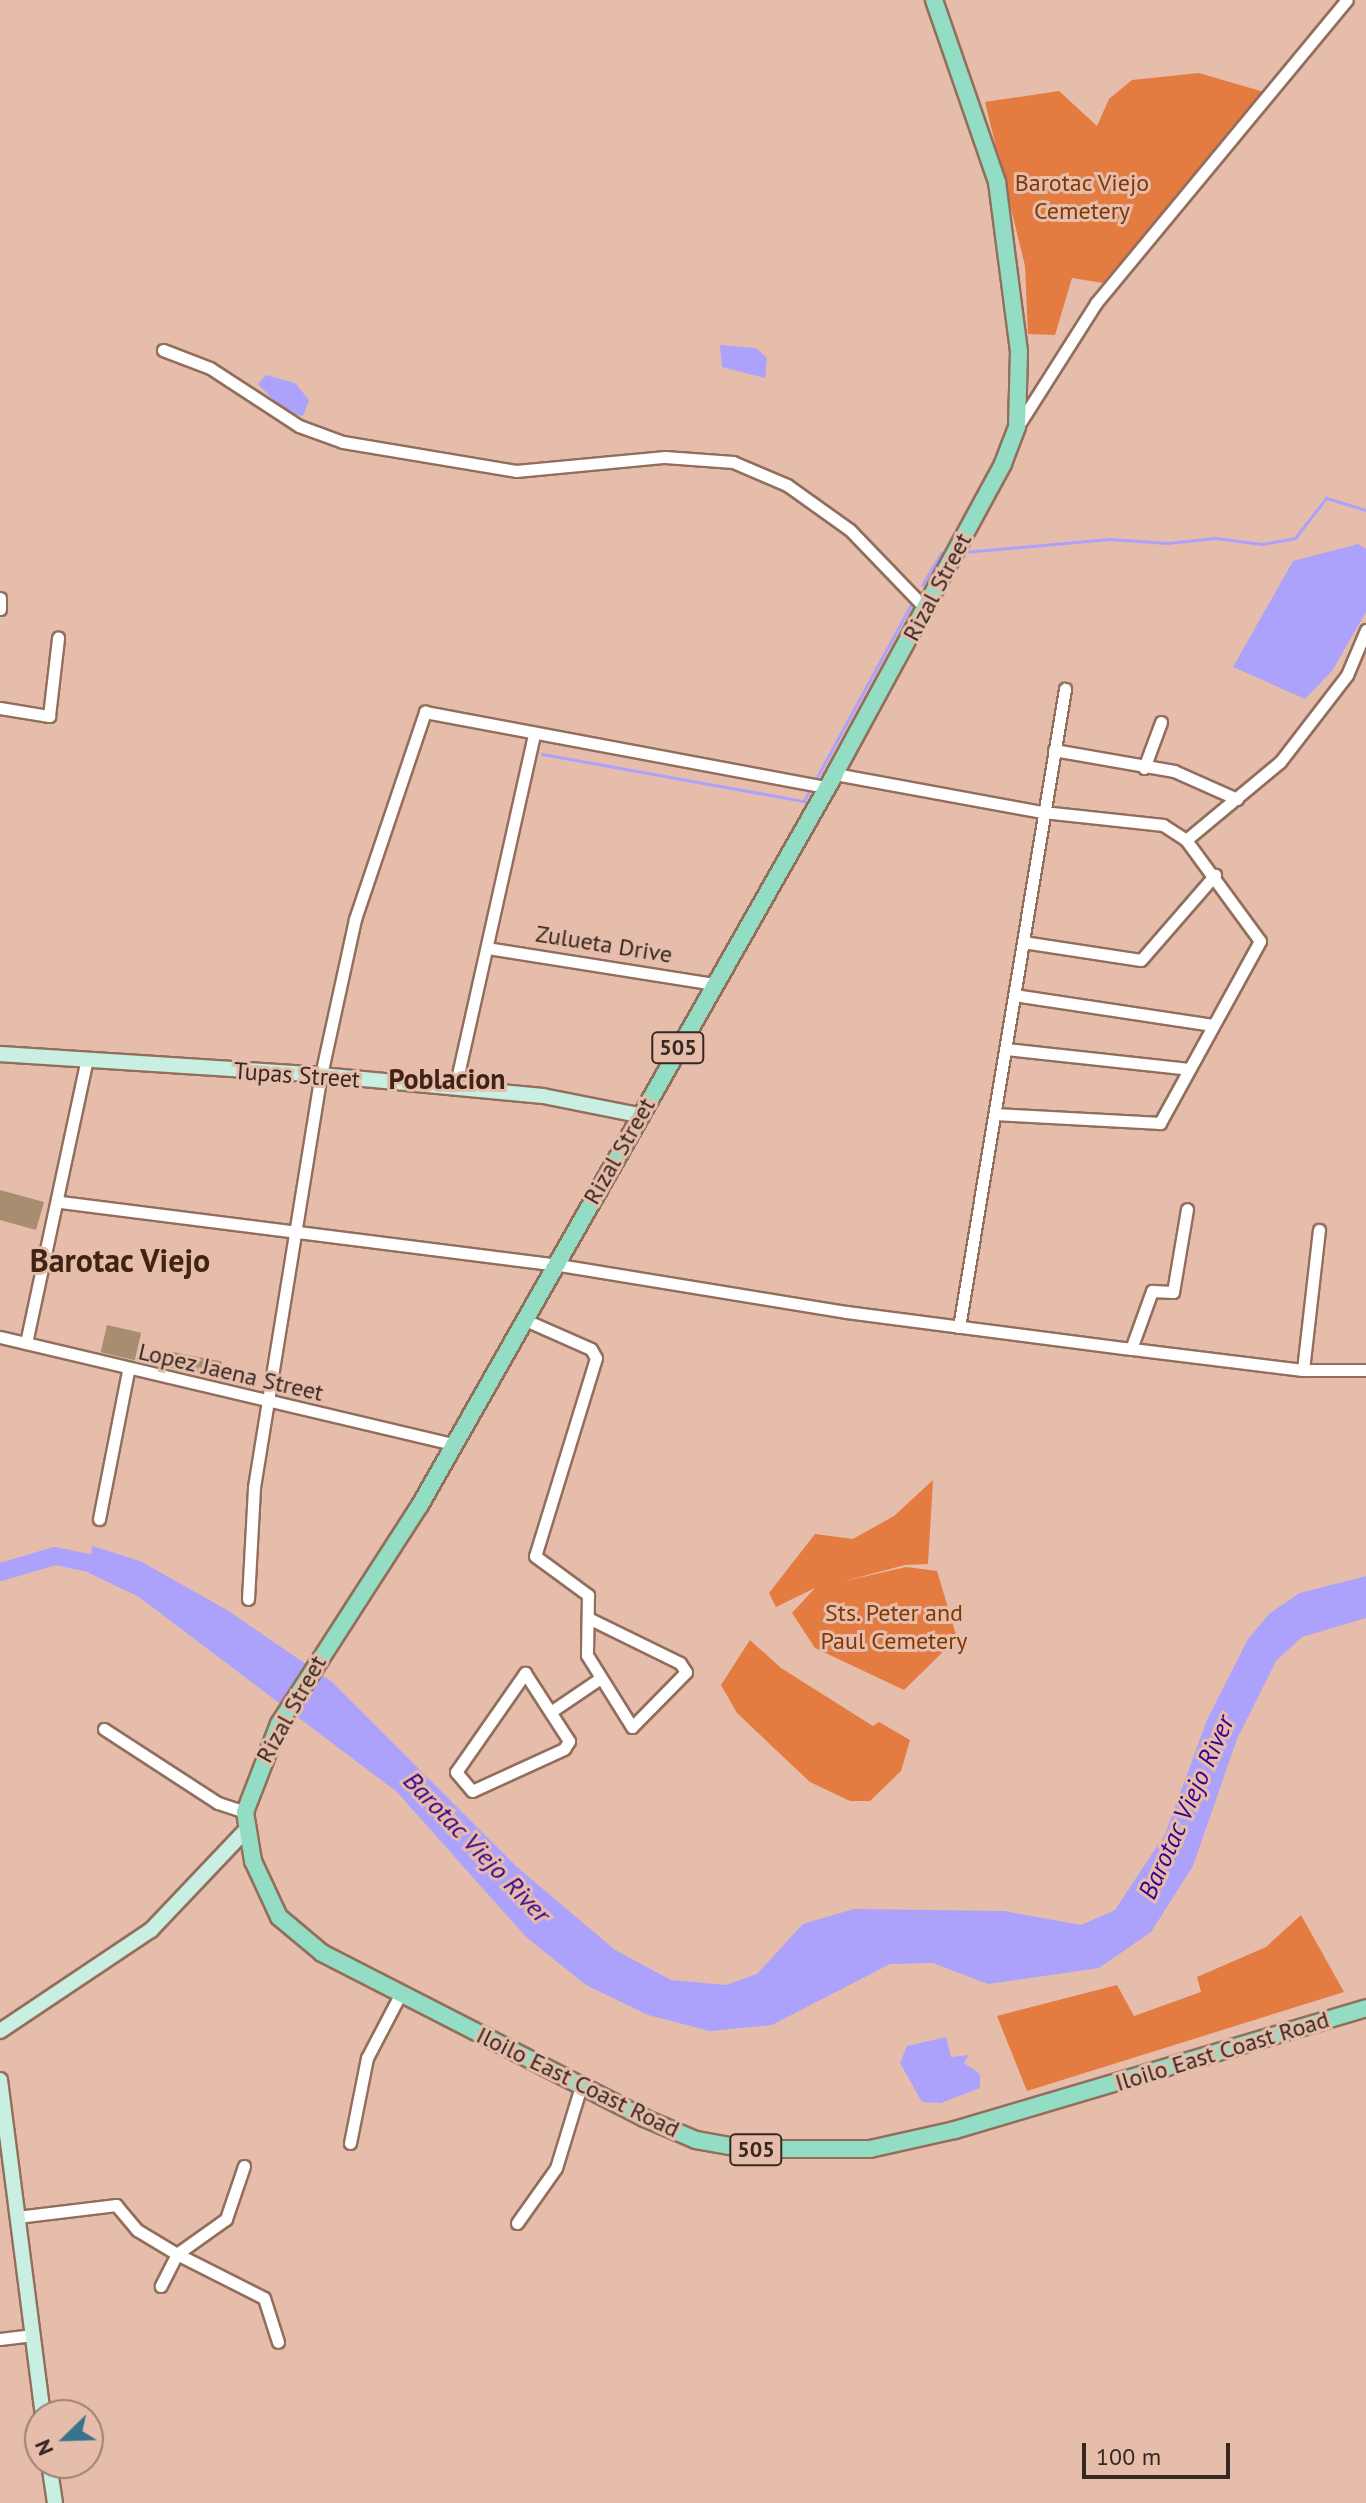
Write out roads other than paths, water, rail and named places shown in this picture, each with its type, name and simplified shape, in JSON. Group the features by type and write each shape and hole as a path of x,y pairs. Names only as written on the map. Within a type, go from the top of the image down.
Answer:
{"main road":[{"name":"505","path":"934,0 997,182 1019,351 1017,427"},
{"name":"Rizal Street","path":"247,1829 245,1812 279,1724 318,1657 380,1573 926,609 1017,427"},
{"name":"Iloilo East Coast Road","path":"247,1829 262,1891 299,1939 581,2086 696,2140 806,2153 870,2149 955,2130 1366,2008"}],"street":[{"path":"1017,427 1096,303 1347,0"},
{"path":"163,350 210,368 299,426 343,442 516,471 651,458 733,462 787,485 850,530 926,609"},
{"path":"0,598 0,609"},
{"path":"1186,840 1290,750 1347,675 1366,630"},
{"path":"0,708 49,716 58,638"},
{"path":"959,1327 1065,689"},
{"path":"248,1599 254,1487 321,1075 355,919 425,712 534,734 830,780 1043,812 1163,825 1186,840 1215,875 1260,941 1160,1123 995,1114"},
{"path":"1144,768 1161,722"},
{"path":"455,1088 534,734"},
{"path":"1054,750 1174,771 1237,799"},
{"path":"1023,942 1141,960 1215,875"},
{"name":"Zulueta Drive","path":"487,948 714,984"},
{"path":"1014,995 1213,1025"},
{"path":"1006,1049 1189,1069"},
{"name":"Tupas Street","path":"0,1054 321,1075 455,1088 639,1115"},
{"path":"26,1343 60,1202 86,1062"},
{"path":"60,1202 296,1235 553,1264 959,1327 1303,1370 1366,1370"},
{"path":"1131,1349 1152,1291 1173,1292 1187,1209"},
{"path":"1303,1370 1319,1230"},
{"path":"523,1319 591,1349 596,1358 535,1556 588,1595 587,1655 599,1679 632,1727 686,1672 680,1663 588,1618"},
{"name":"Lopez Jaena Street","path":"0,1337 128,1371 453,1444"},
{"path":"99,1519 128,1371"},
{"path":"525,1673 552,1711 569,1741 564,1749 472,1791 456,1772 525,1673"},
{"path":"552,1711 599,1679"},
{"path":"104,1729 218,1803 245,1812"},
{"path":"0,2031 151,1930 247,1829"},
{"path":"350,2143 367,2058 401,1993"},
{"path":"0,2080 41,2399"},
{"path":"517,2223 556,2168 581,2086"},
{"path":"161,2286 177,2254 226,2219 244,2166"},
{"path":"17,2217 116,2205 137,2230 264,2298 278,2342"},
{"path":"0,2339 33,2335"},
{"path":"51,2479 55,2503"}],"water":[{"path":"720,345 756,348 767,358 765,378 722,367"},
{"path":"266,375 295,383 309,400 303,416 284,411 258,384"},
{"path":"1358,544 1366,549 1366,612 1332,671 1305,699 1233,667 1293,561"},
{"path":"92,1546 140,1561 227,1610 332,1682 517,1867 615,1950 671,1980 726,1985 757,1974 803,1924 854,1909 1004,1911 1081,1925 1115,1910 1165,1834 1207,1720 1248,1639 1270,1613 1300,1593 1366,1576 1366,1618 1302,1637 1276,1661 1237,1739 1193,1866 1151,1932 1099,1968 988,1984 933,1963 890,1964 772,2025 710,2031 648,2015 586,1985 526,1937 397,1792 139,1597 89,1573"},
{"path":"946,2037 951,2057 969,2055 964,2063 980,2074 980,2088 941,2103 922,2102 900,2063 907,2046"}],"waterway":[{"path":"964,552 1109,539 1168,543 1215,538 1262,544 1295,538 1326,498 1366,510"},
{"path":"922,585 941,553 948,552"},
{"path":"817,777 912,603"},
{"path":"542,754 804,801 808,793"},
{"name":"Barotac Viejo River","path":"0,1572 55,1556 113,1568"}],"district":[{"name":"Poblacion","path":"447,1079"},
{"name":"Barotac Viejo","path":"120,1260"}],"park label":[{"name":"Barotac Viejo Cemetery","path":"1082,197"},
{"name":"Sts. Peter and Paul Cemetery","path":"894,1627"}]}
